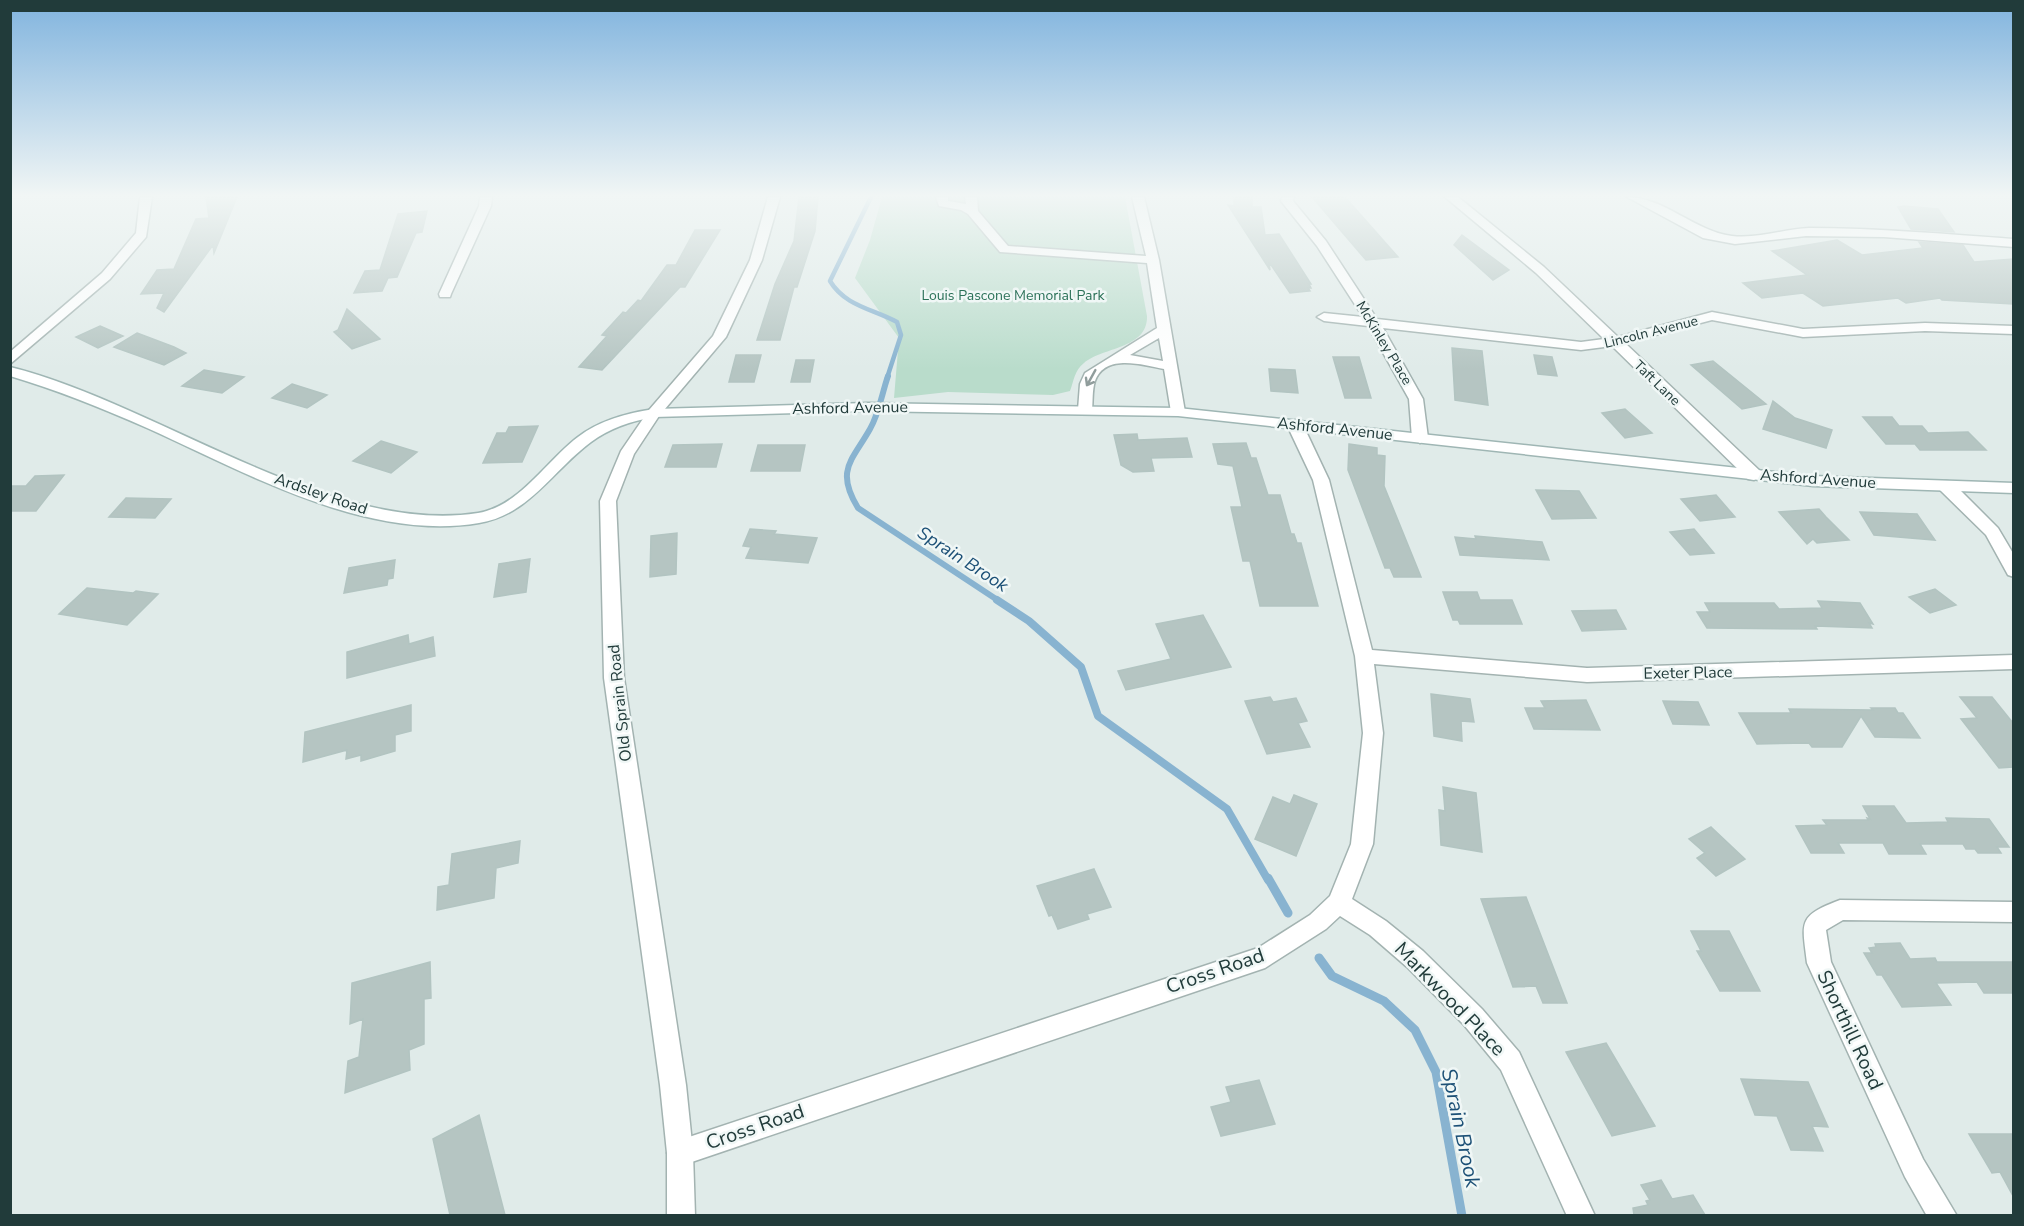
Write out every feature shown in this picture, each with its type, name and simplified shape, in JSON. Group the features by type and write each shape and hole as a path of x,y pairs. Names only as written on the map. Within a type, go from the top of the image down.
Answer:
{"street":[{"path":"10,360 106,276 125,254"},
{"path":"445,294 463,254"},
{"name":"Old Sprain Road","path":"681,1215 680,1153 673,1085 614,667 608,501 626,454 654,413 719,337 758,254"},
{"path":"1075,254 1153,260"},
{"path":"1152,254 1168,366 1178,412"},
{"name":"McKinley Place","path":"1329,254 1392,352 1416,399 1420,438"},
{"name":"Taft Lane","path":"1521,254 1540,270 1754,475"},
{"name":"Lincoln Avenue","path":"1324,317 1581,346 1614,342 1712,316 1803,333 1925,327 2013,330"},
{"path":"1085,410 1090,377 1097,368 1117,359 1163,330"},
{"path":"1117,359 1133,359 1168,366"},
{"name":"Ardsley Road","path":"10,371 149,423 323,497 382,514 429,520 480,518 504,509 528,493 577,446 604,426 630,416 654,413"},
{"name":"Ashford Avenue","path":"654,413 867,407 1178,412 1813,481 2013,488"},
{"name":"Cross Road","path":"680,1153 1264,957 1318,922 1339,903 1362,844 1372,733 1364,656 1321,480 1295,425"},
{"path":"1946,486 1992,532 2013,571"},
{"name":"Exeter Place","path":"1364,656 1587,675 2013,662"},
{"name":"Markwood Place","path":"1339,903 1378,928 1416,959 1473,1017 1510,1061 1581,1215"},
{"name":"Shorthill Road","path":"1943,1215 1914,1168 1819,963 1814,926 1840,910 2013,912"}],"green space":[{"name":"Louis Pascone Memorial Park","path":"864,254 1136,254 1147,316 1145,327 1133,341 1084,363 1076,373 1070,391 1053,395 948,392 894,398 899,338 855,278"}],"building":[{"path":"181,254 206,254 164,312 157,308 164,293 141,294 157,270 174,269"},
{"path":"385,254 407,254 397,277 388,278 382,291 354,293 365,271 380,270"},
{"path":"682,254 705,254 685,287 680,287 602,370 579,367 607,336 602,335 623,312 626,313 638,300 641,301 667,265 676,265"},
{"path":"788,254 808,254 797,287 794,287 780,340 757,340 775,284"},
{"path":"1260,254 1292,254 1311,284 1309,284 1311,288 1308,288 1310,291 1290,293 1269,262 1270,270"},
{"path":"1361,254 1396,254 1398,257 1366,260"},
{"path":"1464,254 1488,254 1509,270 1493,280"},
{"path":"1777,254 1969,254 1974,262 2013,259 2013,304 1942,300 1940,298 1906,303 1898,298 1823,306 1803,293 1762,298 1743,283 1807,275"},
{"path":"347,309 380,339 352,349 334,332 338,330"},
{"path":"100,326 123,336 98,348 76,337"},
{"path":"137,333 186,353 164,365 114,347"},
{"path":"1452,348 1482,351 1488,405 1455,400"},
{"path":"736,355 761,355 754,382 729,382"},
{"path":"1534,355 1552,357 1557,376 1538,374"},
{"path":"1333,357 1359,357 1371,398 1345,398"},
{"path":"796,360 814,360 810,382 791,382"},
{"path":"1713,361 1766,404 1742,409 1691,365"},
{"path":"1269,369 1295,370 1298,393 1271,391"},
{"path":"204,370 244,377 222,393 182,386"},
{"path":"292,384 327,395 307,408 272,398"},
{"path":"1773,401 1795,418 1832,430 1826,448 1763,429"},
{"path":"1625,409 1652,433 1625,438 1602,413"},
{"path":"1863,417 1892,417 1899,426 1922,426 1928,433 1968,432 1986,450 1920,450 1915,444 1886,444"},
{"path":"538,426 522,462 483,463 497,433 506,433 509,427"},
{"path":"1137,434 1138,440 1187,438 1192,457 1151,458 1154,471 1133,472 1121,465 1114,435"},
{"path":"381,441 417,452 391,473 353,461"},
{"path":"1246,443 1251,458 1256,458 1268,495 1280,495 1291,534 1294,534 1297,543 1301,543 1318,606 1260,606 1250,561 1243,561 1231,507 1242,507 1233,466 1218,464 1213,444"},
{"path":"722,444 716,467 665,467 673,445"},
{"path":"1349,444 1377,448 1377,455 1385,456 1384,486 1421,577 1394,577 1390,568 1385,568 1348,470"},
{"path":"758,445 805,445 800,471 751,471"},
{"path":"64,475 36,511 10,511 10,486 26,486 35,476"},
{"path":"1536,490 1579,491 1596,518 1552,519"},
{"path":"1716,495 1735,517 1700,521 1681,499"},
{"path":"126,498 171,499 155,518 109,517"},
{"path":"1819,509 1849,540 1817,543 1813,539 1807,544 1779,512"},
{"path":"1860,512 1917,514 1935,540 1874,535"},
{"path":"750,529 817,538 808,563 746,558 751,547 743,546"},
{"path":"1694,529 1714,553 1690,555 1670,532"},
{"path":"677,533 676,574 650,577 651,536"},
{"path":"1475,536 1542,542 1549,560 1460,555 1455,537 1476,539"},
{"path":"530,559 526,592 494,597 499,564"},
{"path":"395,560 393,578 388,579 387,585 344,593 349,568"},
{"path":"87,588 158,594 127,625 59,614"},
{"path":"1935,589 1956,605 1930,613 1909,597"},
{"path":"1443,592 1477,592 1480,600 1512,600 1522,624 1460,624 1458,620 1453,620"},
{"path":"1818,601 1860,603 1873,624 1869,623 1872,628 1815,626 1817,629 1707,628 1697,612 1710,612 1705,603 1774,603 1779,609 1822,608"},
{"path":"1616,610 1626,629 1582,631 1572,611"},
{"path":"1203,615 1231,667 1126,690 1118,671 1171,659 1156,624"},
{"path":"408,635 409,644 433,637 435,656 347,678 347,652"},
{"path":"1431,694 1470,699 1474,722 1461,721 1462,741 1434,736"},
{"path":"1270,697 1273,702 1296,698 1307,721 1298,723 1310,747 1267,754 1245,701"},
{"path":"1960,697 1992,697 2013,723 2013,767 1999,768 1961,719 1977,718"},
{"path":"1586,700 1600,730 1534,729 1525,708 1545,708 1541,701"},
{"path":"1663,701 1698,702 1709,725 1673,724"},
{"path":"411,705 411,731 395,735 395,751 361,761 361,755 346,759 347,750 303,762 305,732"},
{"path":"1871,708 1895,708 1898,713 1903,713 1920,738 1875,737 1861,716 1842,747 1812,747 1809,743 1757,744 1739,713 1791,713 1789,709 1873,710"},
{"path":"1443,787 1476,793 1482,852 1441,845 1439,810 1445,811"},
{"path":"1294,795 1317,804 1296,856 1255,839 1273,797 1290,804"},
{"path":"1863,806 1894,806 1906,823 1948,822 1946,818 1989,819 2009,847 1997,847 2001,853 1978,853 1975,849 1966,849 1963,844 1920,844 1926,854 1889,854 1883,843 1838,843 1844,853 1811,853 1796,826 1827,825 1823,820 1868,820 1867,818 1870,819"},
{"path":"1711,827 1745,859 1716,876 1697,858 1705,853 1689,839"},
{"path":"520,841 518,863 496,868 494,898 437,910 438,887 449,885 452,854"},
{"path":"1094,869 1111,907 1087,914 1089,919 1058,929 1052,915 1049,916 1037,886"},
{"path":"1526,897 1567,1003 1543,1003 1536,986 1513,987 1481,899"},
{"path":"1691,931 1729,931 1760,991 1720,991 1697,951 1701,951"},
{"path":"1900,943 1910,959 1935,958 1937,962 2013,962 2013,993 1984,993 1977,982 1936,983 1951,1005 1902,1007 1882,975 1877,975 1864,953 1872,953 1869,948 1876,947 1875,944"},
{"path":"430,962 431,998 424,999 424,1044 409,1050 410,1070 345,1093 348,1061 359,1057 363,1019 350,1024 352,983"},
{"path":"1606,1043 1655,1126 1612,1136 1566,1052"},
{"path":"1741,1079 1808,1082 1828,1127 1812,1126 1823,1151 1791,1150 1777,1116 1755,1115"},
{"path":"1259,1080 1275,1124 1221,1136 1211,1107 1231,1102 1226,1087"},
{"path":"479,1115 505,1215 450,1215 433,1139"},
{"path":"1969,1134 2013,1134 2013,1196 2000,1172 1992,1173"},
{"path":"1661,1180 1672,1199 1693,1195 1705,1215 1634,1215 1633,1208 1648,1205 1646,1201 1650,1200 1641,1185"}],"waterway":[{"name":"Sprain Brook","path":"843,254 830,281 836,289 851,302 897,322 901,335 887,378"},
{"name":"Sprain Brook","path":"888,376 873,423 849,466 847,475 851,495 858,508 999,601"},
{"name":"Sprain Brook","path":"997,600 1029,621 1081,667 1098,716 1227,809 1268,880"},
{"name":"Sprain Brook","path":"1268,878 1288,913"},
{"name":"Sprain Brook","path":"1319,958 1332,976 1384,1001 1415,1030 1436,1072 1462,1216"}]}
